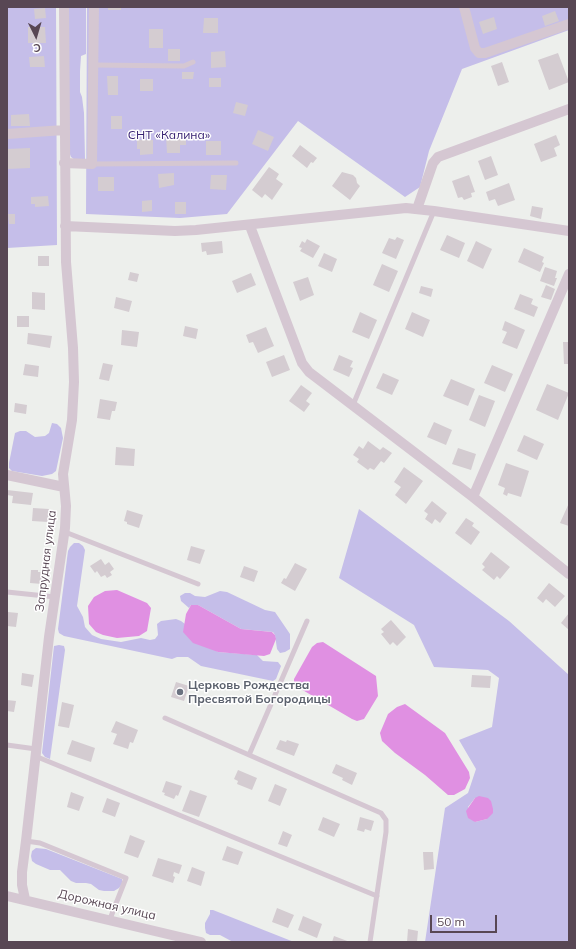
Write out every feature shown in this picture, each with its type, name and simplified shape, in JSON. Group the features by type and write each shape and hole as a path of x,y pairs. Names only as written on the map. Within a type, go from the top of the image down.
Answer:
{"street":[{"name":"Запрудная улица","path":"25,899 22,885 22,872 55,598 65,532 66,506 63,474 72,420 74,382 65,226 64,7"},
{"path":"64,163 92,164 94,7"},
{"path":"464,7 475,48 479,52 486,53 569,24"},
{"path":"417,209 433,163 438,157 569,109"},
{"path":"7,134 64,130"},
{"path":"65,226 175,231 196,230 250,226 406,208 569,230"},
{"path":"250,226 302,363 309,372 473,497 569,574"},
{"path":"473,497 569,274"},
{"path":"7,475 64,487"},
{"name":"Дорожная улица","path":"7,896 25,899 201,942"}],"lane":[{"path":"93,65 184,66 193,62"},
{"path":"92,164 236,163"},
{"path":"353,406 434,211"},
{"path":"65,532 198,584"},
{"path":"7,592 55,598"},
{"path":"249,755 307,621"},
{"path":"165,718 381,813 386,820 386,832 370,942"},
{"path":"7,745 36,752 377,896"},
{"path":"26,841 40,843 126,878 110,920"}],"green space":[{"path":"7,7 56,7 57,245 7,248"},
{"path":"68,7 86,7 86,54 81,56 80,71 80,92 84,113 85,159 75,160 71,157 69,152"},
{"name":"СНТ «Калина»","path":"87,7 569,7 569,30 462,69 429,151 420,187 405,197 298,121 227,214 180,218 86,214"},
{"path":"52,423 57,424 61,428 63,438 56,471 52,474 42,476 12,471 9,468 9,463 15,433 26,431 35,437 45,436 49,433"},
{"path":"359,509 509,621 569,675 569,942 425,942 445,808 468,793 476,769 459,740 492,727 499,678 488,670 434,667 414,625 339,578","holes":["475,798 487,819 475,822 468,807"]},
{"path":"74,543 79,543 85,550 77,606 83,617 85,627 92,635 101,639 121,642 141,638 150,640 155,639 158,635 157,624 161,621 176,619 185,624 184,632 218,652 257,655 263,661 278,662 281,666 276,679 273,681 201,666 188,657 177,657 172,659 64,636 59,633 58,629 68,551"},
{"path":"220,591 227,592 265,610 275,612 290,634 290,649 280,653 277,649 275,635 273,632 241,629 198,605 191,605 189,608 181,601 180,596 185,593 190,593 195,596 205,597"},
{"path":"54,646 64,646 65,650 50,759 45,757 42,753"},
{"path":"36,848 46,849 122,879 122,884 114,891 104,891 99,890 91,884 76,883 71,881 60,870 50,870 32,861 32,851"},
{"path":"210,910 294,942 233,942 220,935 210,935 206,933 205,923 210,914"}],"shaded area":[{"path":"117,590 147,603 151,608 147,631 139,636 117,638 103,635 96,632 89,624 88,606 94,597 105,591"},
{"path":"191,605 198,605 241,629 272,632 276,639 270,654 264,656 218,652 193,643 183,632 186,614"},
{"path":"323,642 376,676 378,696 364,719 357,721 352,719 294,685 294,679 312,647 317,643"},
{"path":"405,704 445,733 469,772 470,778 465,789 454,795 448,795 382,741 380,733 388,714 397,707"},
{"path":"479,796 488,798 491,801 493,813 487,819 475,822 468,818 466,811 475,798"}],"building":[{"path":"108,7 121,7 121,10 108,10"},
{"path":"45,8 46,18 35,19 34,9"},
{"path":"555,11 559,21 545,26 542,16"},
{"path":"494,17 497,29 483,34 479,22"},
{"path":"204,18 218,18 218,33 203,33"},
{"path":"28,27 45,27 46,43 28,43"},
{"path":"149,29 163,29 163,48 149,48"},
{"path":"168,49 180,49 180,61 168,61"},
{"path":"225,51 226,67 211,68 211,52"},
{"path":"558,53 569,82 549,90 538,60"},
{"path":"44,56 45,67 30,67 29,57"},
{"path":"502,62 509,82 498,86 491,66"},
{"path":"182,72 194,72 193,79 182,79"},
{"path":"107,76 118,76 118,95 108,95"},
{"path":"209,78 221,78 221,87 209,87"},
{"path":"140,79 153,79 153,91 140,91"},
{"path":"236,102 248,105 245,116 233,113"},
{"path":"29,114 30,126 11,126 11,115"},
{"path":"111,116 122,116 122,129 111,129"},
{"path":"258,130 274,137 268,151 252,144"},
{"path":"186,135 186,145 180,145 180,153 167,153 166,136"},
{"path":"556,135 560,145 554,148 557,156 541,162 534,144"},
{"path":"137,140 153,140 153,154 140,155 140,149 137,149"},
{"path":"206,141 221,141 221,155 206,155"},
{"path":"300,145 317,158 313,163 311,162 307,168 292,156"},
{"path":"30,148 30,168 7,169 7,149"},
{"path":"491,156 498,175 485,180 478,161"},
{"path":"269,167 279,174 276,179 283,184 272,200 265,194 262,198 252,190"},
{"path":"342,172 353,175 360,186 350,200 332,186"},
{"path":"174,173 174,185 159,188 158,174"},
{"path":"211,175 227,175 226,190 210,189"},
{"path":"469,175 475,192 471,193 472,197 464,200 462,197 458,198 452,181"},
{"path":"98,177 114,177 114,191 98,191"},
{"path":"509,183 515,200 498,206 495,199 489,201 486,192"},
{"path":"48,196 49,206 35,207 35,204 31,204 31,197"},
{"path":"152,200 152,211 142,212 142,201"},
{"path":"175,202 186,202 186,214 175,214"},
{"path":"532,206 543,208 541,219 530,216"},
{"path":"8,214 15,214 15,224 9,224"},
{"path":"447,235 465,243 459,258 440,250"},
{"path":"397,237 404,240 396,259 382,253 389,238 395,240"},
{"path":"307,239 320,246 313,258 300,251 302,248 299,247 302,241 305,243"},
{"path":"222,241 223,253 207,255 206,251 202,252 201,243"},
{"path":"476,241 492,249 483,269 467,261"},
{"path":"524,248 544,257 542,262 544,263 540,272 518,262"},
{"path":"324,253 337,259 332,272 318,266"},
{"path":"38,256 49,256 49,266 38,266"},
{"path":"382,264 398,271 389,292 373,285"},
{"path":"545,267 557,271 555,278 557,278 554,286 540,281"},
{"path":"130,272 139,274 137,282 128,280"},
{"path":"251,273 256,285 237,293 232,281"},
{"path":"308,277 314,295 300,301 293,282"},
{"path":"546,285 555,289 551,300 541,297"},
{"path":"421,286 433,289 431,297 419,293"},
{"path":"32,292 45,293 45,310 32,309"},
{"path":"520,294 533,299 531,304 538,307 534,317 514,309"},
{"path":"116,297 132,301 129,312 114,308"},
{"path":"360,312 377,320 369,339 352,332"},
{"path":"412,312 430,320 423,337 405,329"},
{"path":"17,316 29,316 29,327 17,327"},
{"path":"505,321 525,330 517,349 502,343 507,332 502,330"},
{"path":"185,326 198,329 196,339 183,336"},
{"path":"266,327 274,346 258,353 253,342 249,343 246,335"},
{"path":"122,330 139,332 137,347 121,345"},
{"path":"28,333 52,336 50,348 27,344"},
{"path":"563,342 569,342 569,364 564,364"},
{"path":"284,355 290,370 272,377 266,362"},
{"path":"339,355 353,361 350,367 353,368 349,377 333,370"},
{"path":"103,363 113,365 109,381 99,379"},
{"path":"25,364 39,366 38,377 23,375"},
{"path":"492,365 513,374 505,392 484,383"},
{"path":"383,373 399,380 392,395 376,388"},
{"path":"451,379 475,389 468,406 443,396"},
{"path":"547,384 569,393 558,420 536,410"},
{"path":"301,385 312,393 306,401 310,404 304,412 289,401"},
{"path":"479,395 495,401 485,427 469,420"},
{"path":"100,399 117,402 115,411 112,411 110,420 97,418"},
{"path":"15,403 27,405 26,414 14,412"},
{"path":"434,422 452,430 446,445 427,437"},
{"path":"524,435 544,444 537,460 517,451"},
{"path":"368,441 380,450 383,447 392,453 384,463 381,461 374,470 370,468 368,470 357,462 359,459 353,455 359,446 363,449"},
{"path":"116,447 135,449 134,466 115,465"},
{"path":"458,448 476,454 471,470 452,464"},
{"path":"506,463 529,471 521,497 508,493 507,496 503,494 505,488 498,485"},
{"path":"404,467 423,481 406,504 395,495 401,487 394,482"},
{"path":"7,490 33,493 31,505 12,503 13,496 7,495"},
{"path":"432,501 447,513 440,523 435,519 432,524 425,519 428,514 424,511"},
{"path":"569,503 569,526 560,523"},
{"path":"33,508 49,509 48,522 32,521"},
{"path":"127,510 143,515 139,528 127,524 127,522 124,521"},
{"path":"466,518 474,523 472,526 480,532 471,545 455,533"},
{"path":"191,546 205,550 200,564 187,560"},
{"path":"491,552 510,567 500,579 497,576 494,580 482,570 485,567 482,564"},
{"path":"101,559 105,565 109,562 114,569 110,572 112,575 107,578 105,575 101,577 97,571 95,573 90,566"},
{"path":"295,563 307,569 295,591 281,583 284,578 286,579"},
{"path":"244,566 258,571 254,582 240,577"},
{"path":"31,570 43,572 42,584 30,583"},
{"path":"549,583 565,596 555,607 546,599 543,603 537,598"},
{"path":"8,612 18,613 16,627 7,626"},
{"path":"569,613 569,630 561,623"},
{"path":"391,620 406,637 397,646 393,642 390,645 381,634 384,632 381,629"},
{"path":"22,673 34,675 32,687 21,685"},
{"path":"472,675 491,676 490,688 471,687"},
{"name":"Церковь Рождества Пресвятой Богородицы","path":"176,682 189,686 184,701 171,697"},
{"path":"7,700 16,701 14,712 7,711"},
{"path":"62,702 74,705 69,728 58,726"},
{"path":"116,721 138,730 133,743 130,742 128,749 113,744 117,734 111,732"},
{"path":"72,740 95,748 91,762 67,754"},
{"path":"280,740 286,742 287,740 299,744 294,756 276,749"},
{"path":"336,764 357,773 352,785 342,780 343,778 332,773"},
{"path":"238,770 257,778 252,790 237,784 238,781 234,779"},
{"path":"166,781 182,786 178,796 176,795 174,799 164,795 165,793 162,792"},
{"path":"275,784 287,789 280,806 268,801"},
{"path":"190,790 207,796 199,817 182,811"},
{"path":"71,792 84,797 79,811 67,807"},
{"path":"107,798 120,803 115,817 102,812"},
{"path":"323,817 340,824 334,837 318,830"},
{"path":"360,817 374,821 371,831 365,829 364,832 357,830"},
{"path":"283,831 292,835 287,847 278,844"},
{"path":"130,835 145,841 138,858 124,853"},
{"path":"227,846 243,852 238,865 222,860"},
{"path":"423,852 433,852 434,869 424,870"},
{"path":"158,858 182,865 179,874 174,872 173,876 175,877 173,883 152,876"},
{"path":"192,867 205,872 201,886 187,881"},
{"path":"277,908 294,915 288,928 272,922"},
{"path":"303,916 322,924 317,938 298,930"},
{"path":"408,929 418,931 417,942 407,942"},
{"path":"334,936 350,942 332,942"}],"place":[{"name":"Церковь Рождества Пресвятой Богородицы","path":"180,692"}]}
